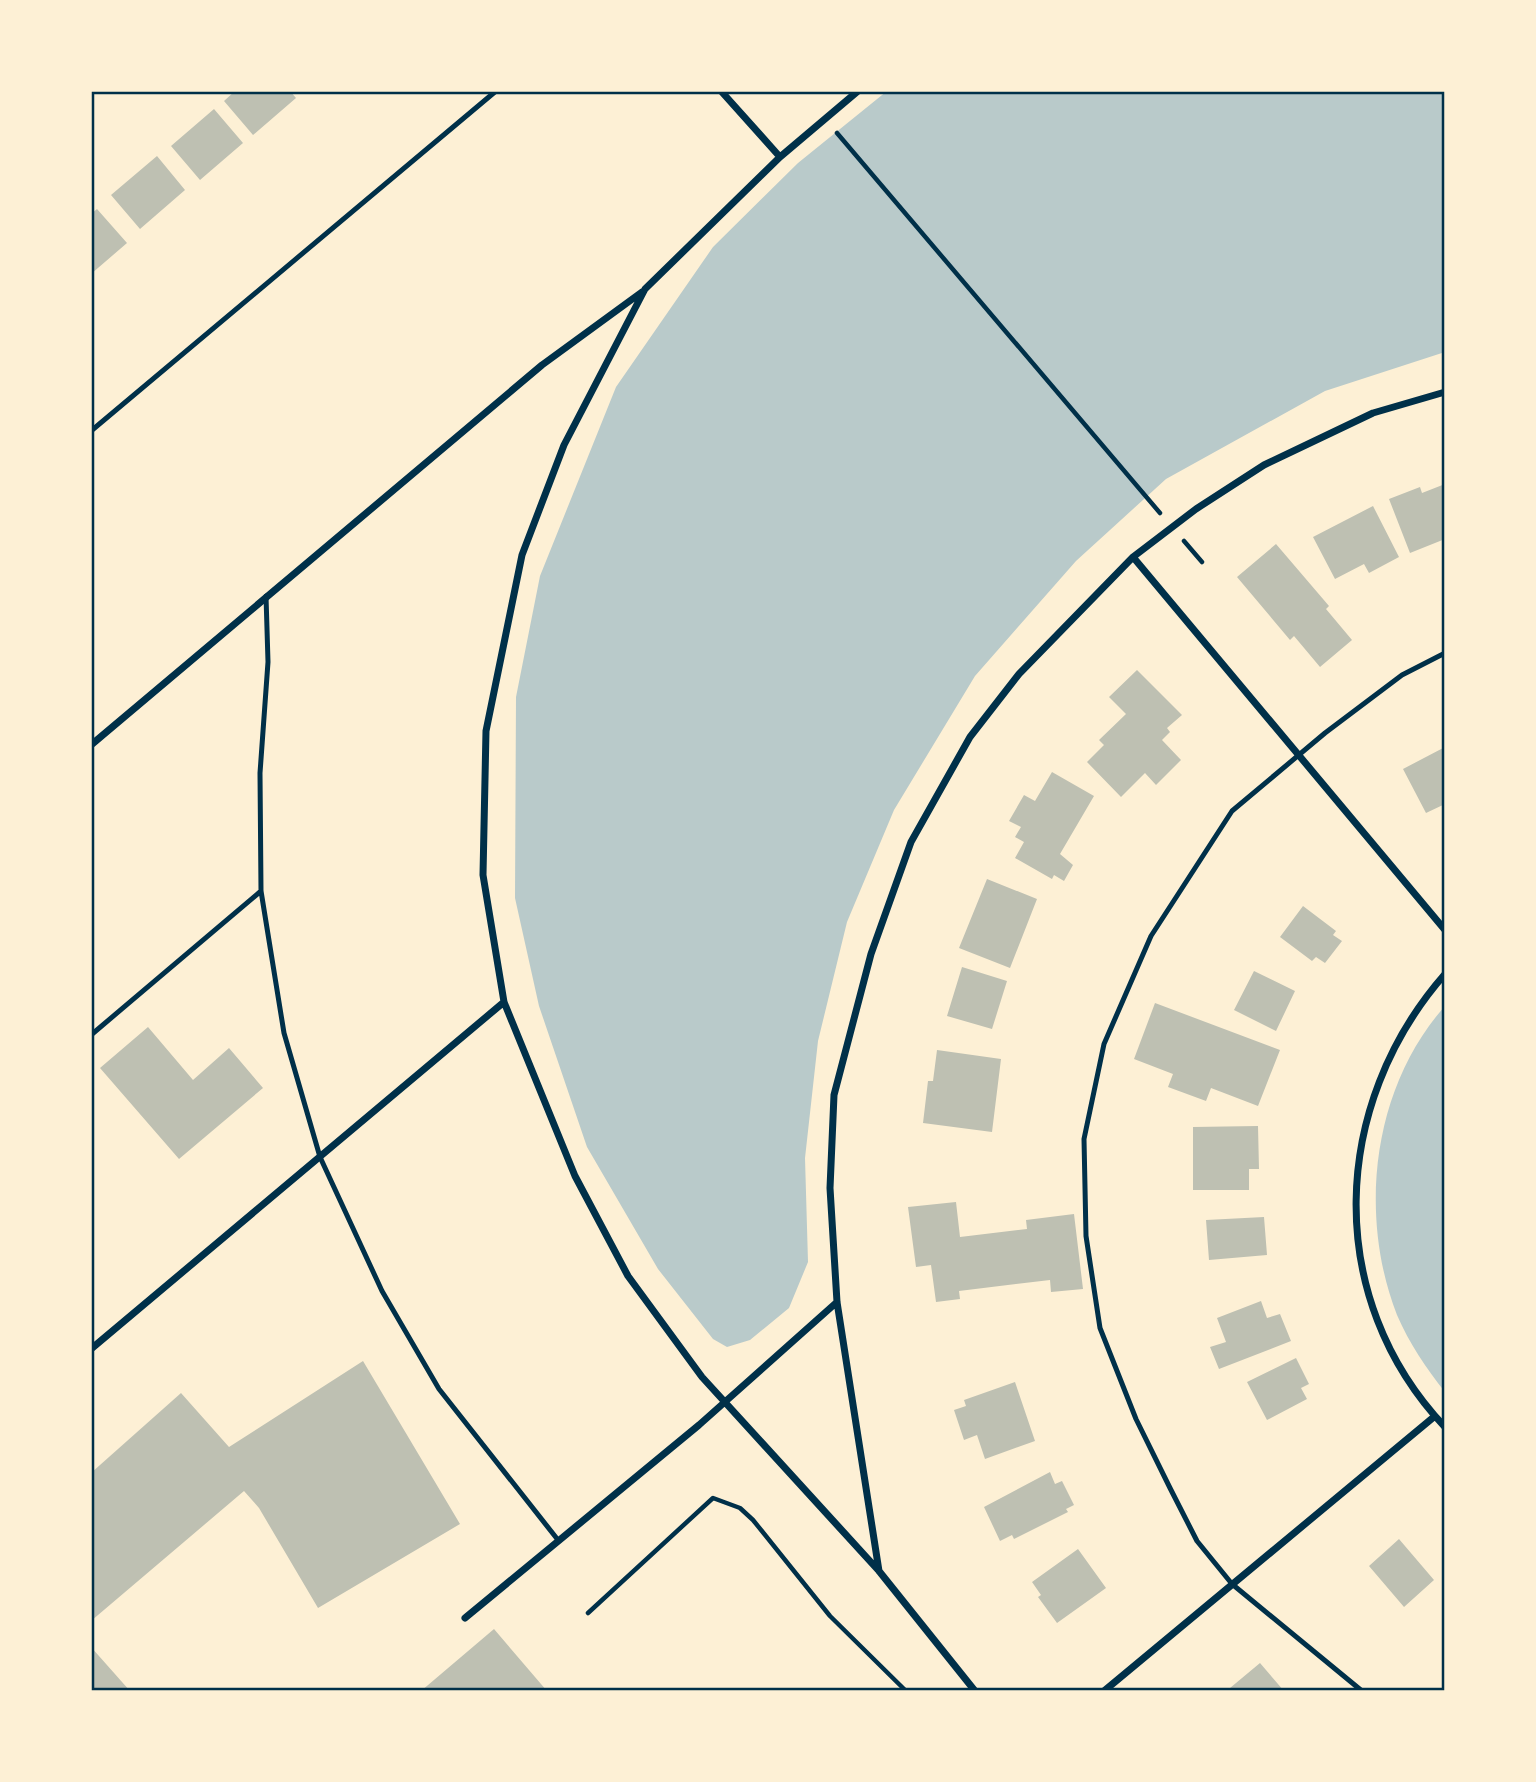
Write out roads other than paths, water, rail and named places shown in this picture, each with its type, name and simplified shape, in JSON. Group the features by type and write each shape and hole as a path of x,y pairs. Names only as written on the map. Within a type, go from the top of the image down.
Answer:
{"street":[{"path":"721,91 780,157"},
{"path":"91,745 542,365 645,289 780,157 858,91"},
{"path":"645,289 564,445 522,555 486,731 483,875 504,1002 575,1176 628,1276 702,1377 879,1572 975,1691"},
{"path":"879,1572 837,1302 830,1188 834,1095 871,954 911,842 970,737 1019,674 1133,557 1172,527 1265,465 1373,413 1445,392"},
{"path":"1133,557 1445,930"},
{"path":"1445,974 1407,1023 1380,1076 1362,1134 1356,1194 1359,1254 1374,1312 1400,1367 1434,1416 1445,1427"},
{"path":"91,1349 504,1002"},
{"path":"465,1618 724,1402 837,1302"},
{"path":"1104,1691 1434,1416"}],"lane":[{"path":"91,431 496,91"},
{"path":"265,596 268,662 260,773 261,891 284,1033 320,1157 382,1291 439,1389 558,1540"},
{"path":"1362,1691 1232,1584 1197,1541 1136,1419 1100,1328 1086,1236 1084,1139 1104,1044 1151,936 1232,811 1297,755 1402,675 1445,653"},
{"path":"91,1035 261,891"}]}
